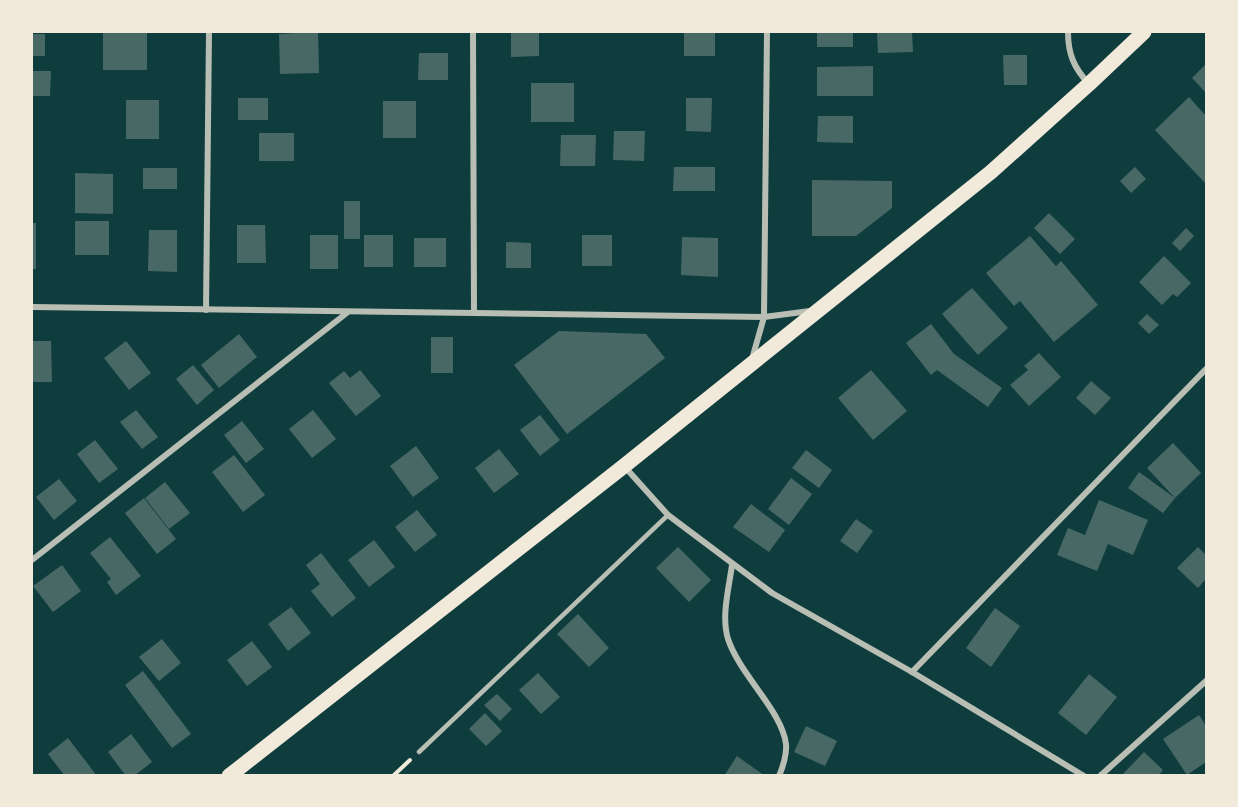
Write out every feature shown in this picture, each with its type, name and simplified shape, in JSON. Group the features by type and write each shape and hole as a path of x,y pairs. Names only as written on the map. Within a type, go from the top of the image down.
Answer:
{"main road":[{"path":"229,776 624,466 991,172 1144,32"}],"street":[{"path":"206,310 209,32"},
{"path":"473,32 474,312"},
{"path":"751,363 764,317 767,32"},
{"path":"1068,32 1068,46 1073,64 1089,84"},
{"path":"32,307 764,317 816,310"},
{"path":"32,560 348,312"},
{"path":"912,672 1206,369"},
{"path":"624,466 668,514 732,565 772,593 912,672 1084,776"},
{"path":"732,565 726,613 727,636 744,671 782,727 786,746 779,776"},
{"path":"1100,776 1206,681"}],"lane":[{"path":"419,752 668,514"}],"path":[{"path":"393,776 419,752"}],"building":[{"path":"103,32 147,32 147,70 103,70"},
{"path":"318,32 319,73 280,74 279,34"},
{"path":"539,32 539,56 511,57 511,33"},
{"path":"684,32 715,32 715,56 684,56"},
{"path":"817,32 853,32 853,47 817,47"},
{"path":"877,32 912,32 913,52 878,53"},
{"path":"32,34 45,34 45,56 32,56"},
{"path":"419,53 448,53 448,80 418,80"},
{"path":"1003,55 1027,55 1027,85 1004,85"},
{"path":"1206,64 1206,93 1192,78"},
{"path":"873,66 873,96 817,96 817,67"},
{"path":"32,71 51,71 50,96 32,96"},
{"path":"531,83 574,83 574,122 531,122"},
{"path":"1189,97 1206,116 1206,184 1155,130"},
{"path":"238,98 268,98 268,120 238,120"},
{"path":"686,98 712,98 711,132 686,131"},
{"path":"126,100 159,100 159,139 126,139"},
{"path":"383,101 416,101 416,138 383,138"},
{"path":"818,116 853,116 853,143 817,142"},
{"path":"614,131 645,131 644,161 613,160"},
{"path":"259,133 294,133 294,161 259,161"},
{"path":"561,135 596,135 595,166 560,166"},
{"path":"674,167 715,167 715,191 673,191"},
{"path":"1135,167 1146,179 1131,193 1120,181"},
{"path":"143,168 177,168 177,189 143,189"},
{"path":"75,173 113,174 113,214 75,213"},
{"path":"812,180 892,181 892,208 856,236 812,236"},
{"path":"344,201 360,201 360,239 344,239"},
{"path":"1049,213 1075,239 1060,254 1034,228"},
{"path":"75,221 109,221 109,255 75,255"},
{"path":"32,223 36,223 36,269 32,269"},
{"path":"237,225 265,225 266,263 237,263"},
{"path":"1186,228 1194,236 1180,251 1172,243"},
{"path":"149,230 177,230 177,272 148,271"},
{"path":"310,235 338,235 338,269 310,269"},
{"path":"364,235 393,235 393,267 364,267"},
{"path":"582,235 612,235 612,266 582,266"},
{"path":"1030,236 1056,266 1061,261 1098,305 1054,342 1020,301 1014,306 986,273"},
{"path":"682,237 718,238 718,277 681,275"},
{"path":"414,238 446,238 446,267 414,267"},
{"path":"506,242 531,243 531,268 506,268"},
{"path":"1164,256 1191,283 1177,297 1173,294 1162,305 1139,282"},
{"path":"972,288 1008,328 978,355 942,314"},
{"path":"1147,314 1159,325 1149,334 1138,323"},
{"path":"931,324 954,354 1002,388 988,407 937,370 931,375 906,343"},
{"path":"559,331 646,334 665,358 567,434 514,365"},
{"path":"239,334 257,357 219,388 201,365"},
{"path":"431,337 453,337 453,373 431,373"},
{"path":"32,341 51,341 52,382 32,382"},
{"path":"126,341 151,373 129,390 104,358"},
{"path":"1039,353 1061,377 1029,406 1010,385 1028,370 1024,366"},
{"path":"193,365 214,390 197,405 176,379"},
{"path":"360,370 381,396 356,416 329,383 344,371 350,378"},
{"path":"871,370 907,411 873,440 838,398"},
{"path":"1091,381 1111,398 1095,415 1076,398"},
{"path":"136,410 158,437 142,449 120,422"},
{"path":"313,410 336,439 312,458 289,429"},
{"path":"540,415 560,440 540,456 520,430"},
{"path":"242,421 264,449 246,463 224,435"},
{"path":"95,440 118,469 99,483 77,454"},
{"path":"1173,443 1201,473 1175,498 1147,468"},
{"path":"416,446 439,478 413,497 390,466"},
{"path":"499,449 519,474 494,493 475,468"},
{"path":"806,450 832,470 819,488 792,468"},
{"path":"234,455 265,495 243,512 212,472"},
{"path":"1139,472 1175,498 1163,513 1128,488"},
{"path":"791,478 812,494 789,525 768,509"},
{"path":"59,479 77,501 54,520 36,497"},
{"path":"165,482 190,513 169,529 145,498"},
{"path":"144,498 176,539 157,554 125,513"},
{"path":"1099,500 1148,520 1133,555 1108,544 1097,571 1057,555 1068,528 1085,535"},
{"path":"751,504 785,530 769,552 733,527"},
{"path":"417,510 437,535 415,552 395,527"},
{"path":"856,519 873,531 857,553 840,541"},
{"path":"110,537 141,576 116,595 107,582 111,579 90,553"},
{"path":"374,540 395,567 369,587 348,560"},
{"path":"678,547 711,580 689,602 656,568"},
{"path":"1198,547 1206,555 1206,579 1198,588 1177,568"},
{"path":"321,553 356,598 332,617 311,591 320,584 306,565"},
{"path":"62,565 81,591 53,612 33,586"},
{"path":"291,607 311,633 288,651 268,624"},
{"path":"995,608 1020,626 991,667 966,648"},
{"path":"578,614 609,648 589,667 557,634"},
{"path":"162,639 181,663 159,681 139,657"},
{"path":"252,641 272,667 247,686 227,660"},
{"path":"143,671 191,734 172,748 125,685"},
{"path":"538,673 560,697 541,714 519,690"},
{"path":"1089,674 1117,697 1086,735 1058,713"},
{"path":"497,694 512,709 500,721 484,705"},
{"path":"485,713 502,731 486,746 469,729"},
{"path":"1199,715 1206,726 1206,762 1187,775 1163,739"},
{"path":"806,726 837,741 825,766 794,752"},
{"path":"131,734 152,762 134,776 126,776 108,752"},
{"path":"68,738 97,776 65,776 48,754"},
{"path":"1144,752 1163,770 1158,776 1121,776"},
{"path":"737,756 765,776 724,776"}]}
